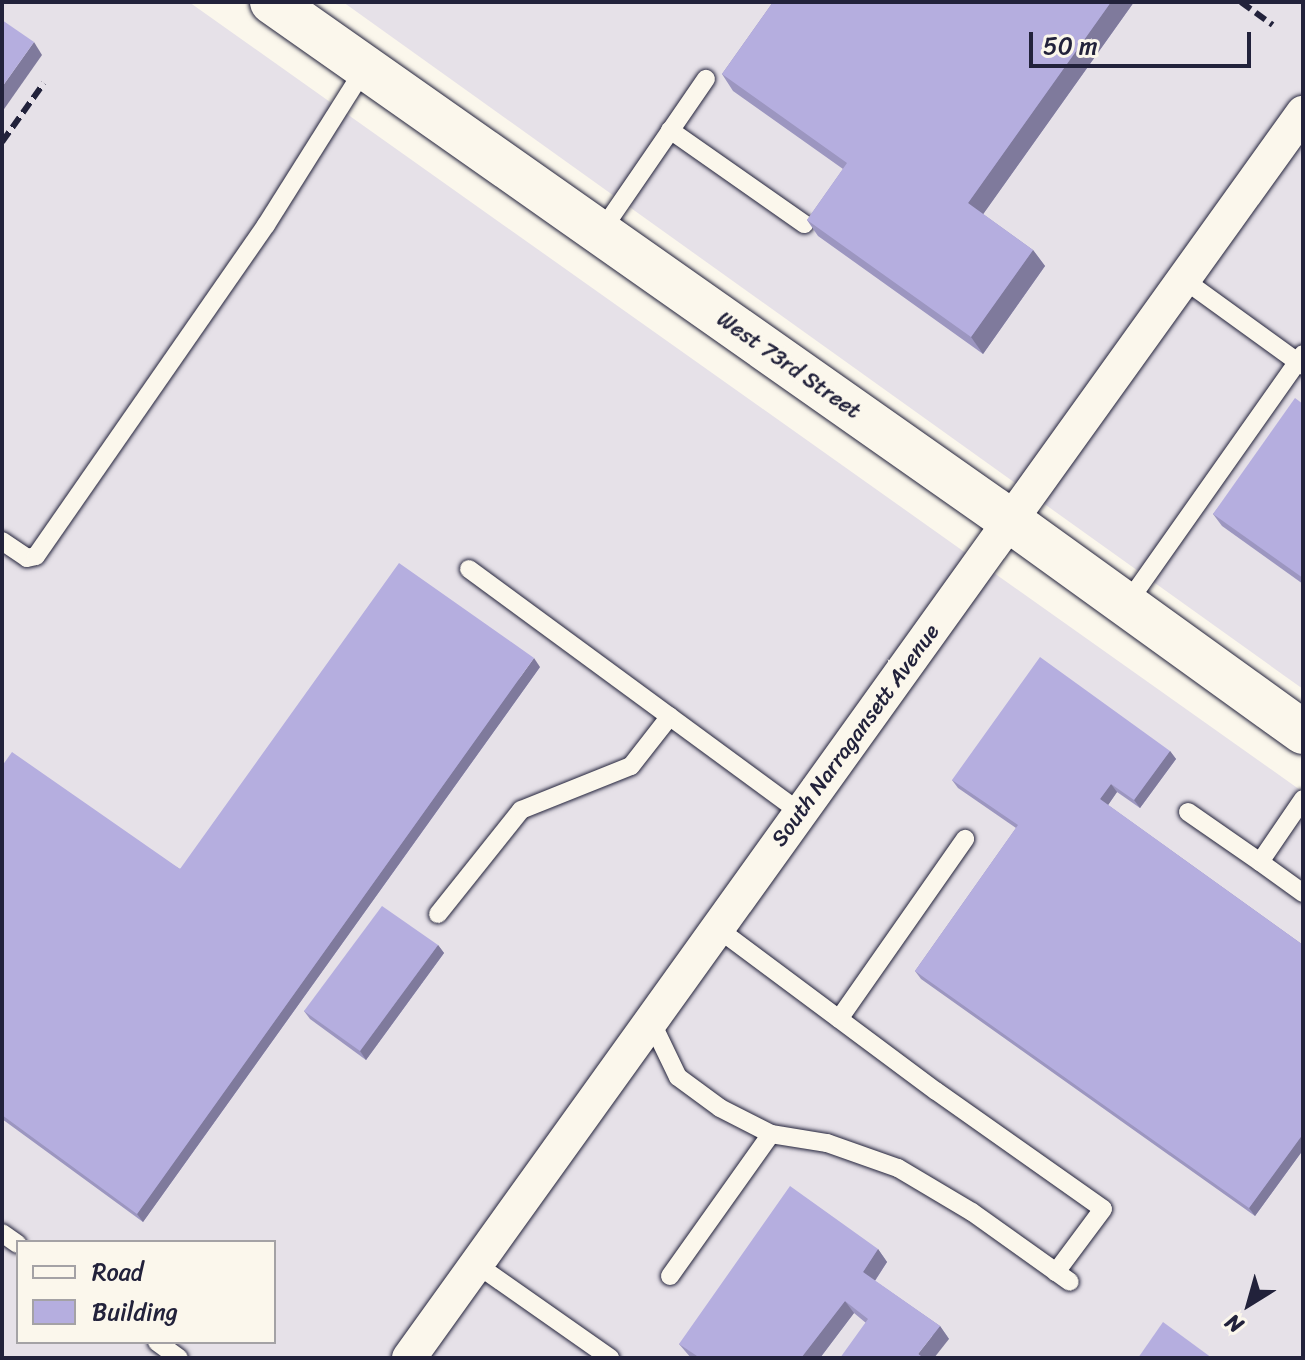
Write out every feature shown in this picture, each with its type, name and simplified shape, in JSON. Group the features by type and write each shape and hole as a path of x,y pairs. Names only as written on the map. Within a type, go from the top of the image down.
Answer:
{"street":[{"name":"West 73rd Street","path":"285,6 365,68 1009,520 1303,732"},
{"name":"South Narragansett Avenue","path":"409,1358 1303,113"}],"lane":[{"path":"2,541 27,558 36,556 266,225 365,68"},
{"path":"600,233 706,79"},
{"path":"670,130 804,224"},
{"path":"1126,605 1301,360 1183,279"},
{"path":"469,569 800,812"},
{"path":"438,914 521,810 631,766 670,716"},
{"path":"1260,862 1303,799"},
{"path":"1188,812 1303,893"},
{"path":"839,1019 965,839"},
{"path":"651,1021 678,1077 720,1108 771,1134 827,1143 898,1168 972,1212 1063,1277 1103,1209 717,928"},
{"path":"670,1276 771,1134"},
{"path":"476,1264 610,1358"},
{"path":"160,1344 179,1358"}],"shaded area":[{"path":"2,2 189,2 1303,792 1303,1358 2,1358"},
{"path":"343,2 1303,2 1303,689"}],"building":[{"path":"773,2 1111,2 968,203 1033,250 971,337 807,220 847,163 722,74"},
{"path":"2,20 34,42 2,87"},
{"path":"1295,398 1303,404 1303,578 1213,514"},
{"path":"399,563 534,658 137,1214 2,1115 2,766 12,752 180,869"},
{"path":"1040,657 1170,751 1134,800 1111,784 1100,799 1303,945 1303,1134 1249,1208 915,971 1018,825 952,780"},
{"path":"382,906 438,945 360,1051 304,1011"},
{"path":"790,1186 878,1249 863,1272 940,1326 918,1354 924,1358 840,1358 868,1319 845,1301 801,1358 700,1358 679,1344"},
{"path":"1163,1322 1212,1358 1138,1358"}],"railway":[{"path":"1241,2 1273,25"},
{"path":"2,142 44,83"}]}
